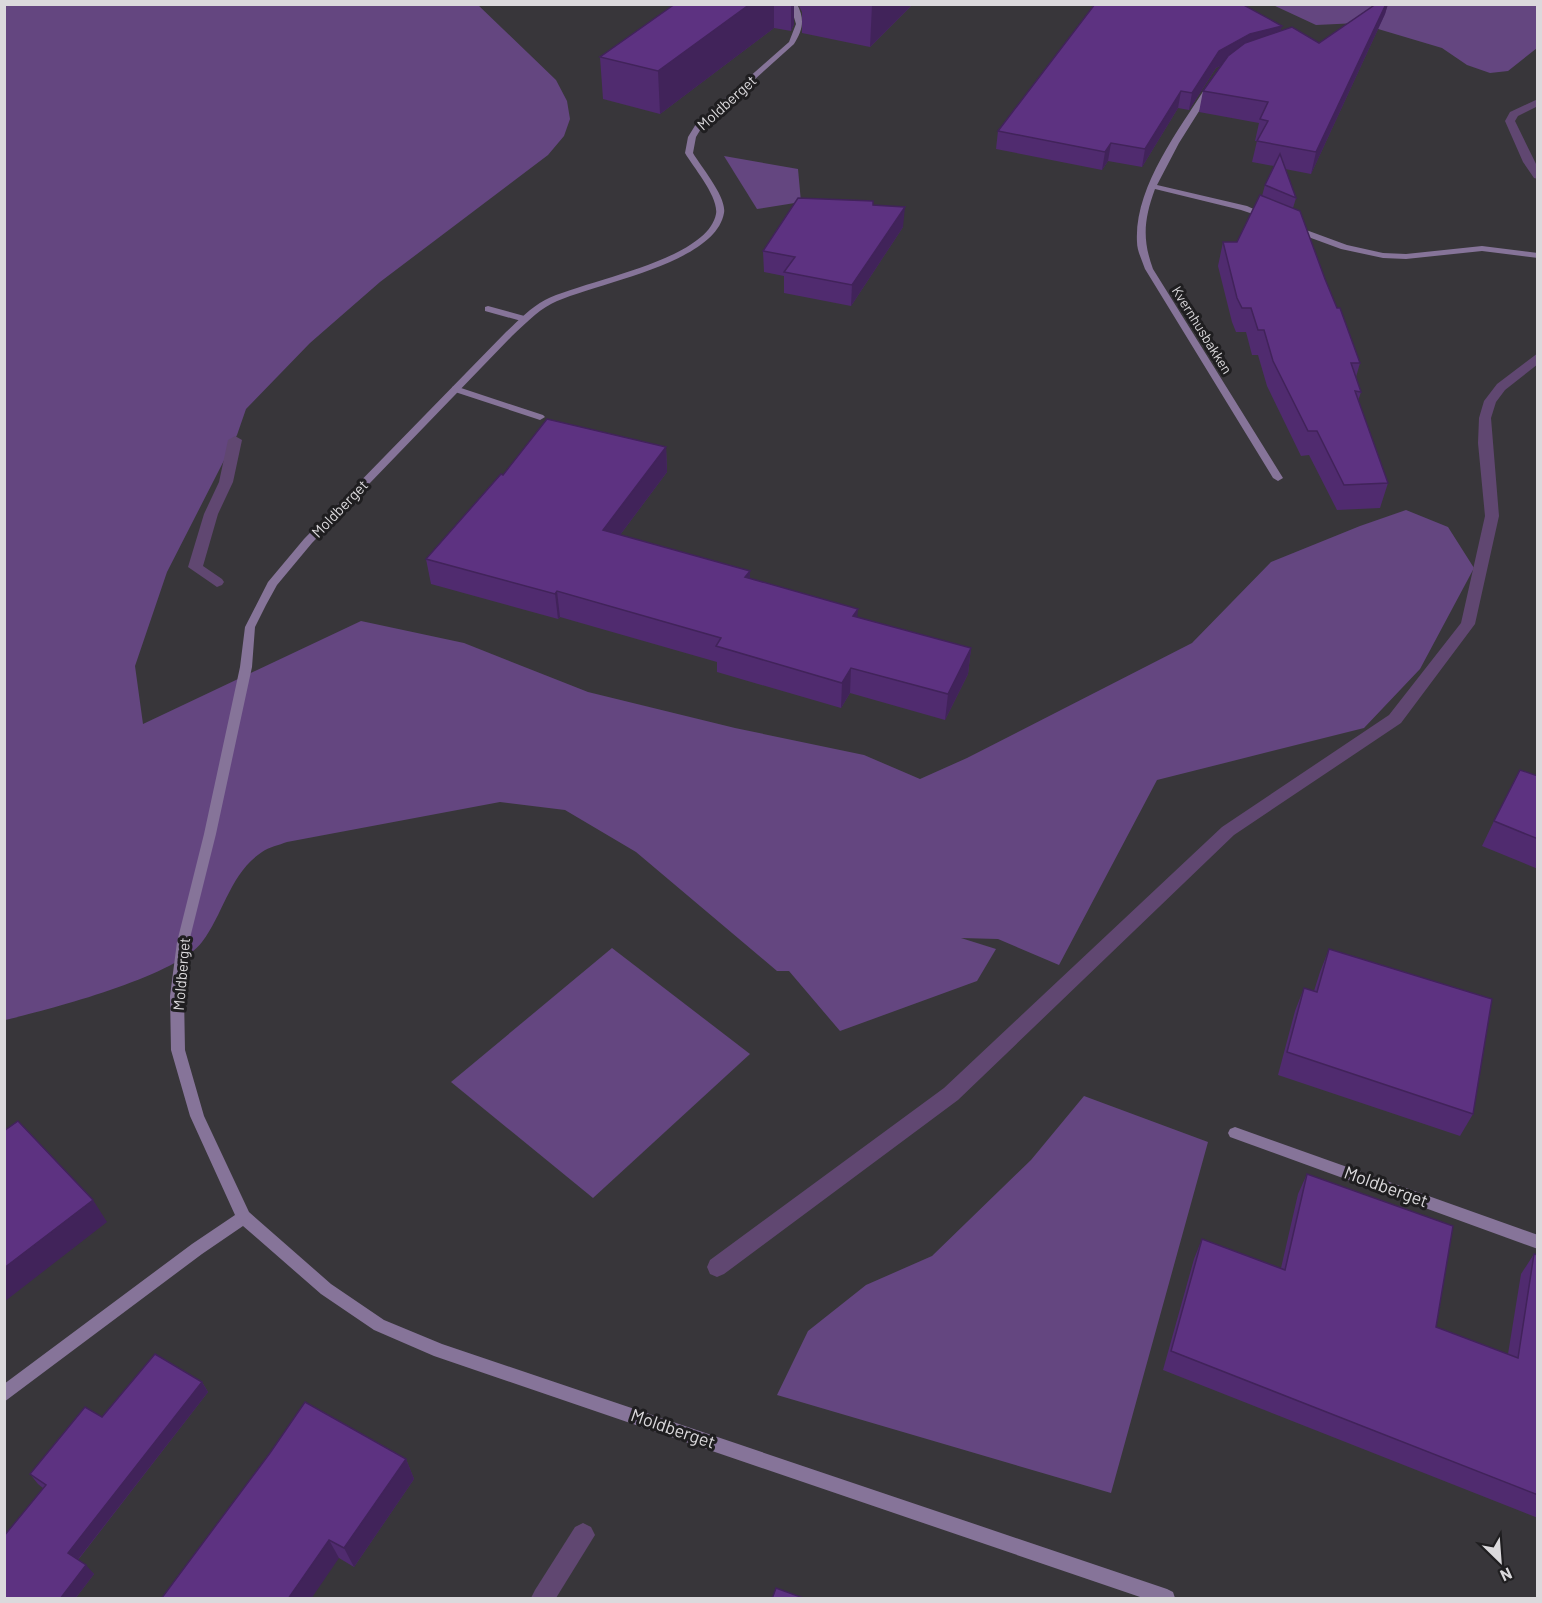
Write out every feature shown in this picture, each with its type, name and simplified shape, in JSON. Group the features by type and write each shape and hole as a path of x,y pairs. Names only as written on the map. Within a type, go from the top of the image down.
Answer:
{"street":[{"name":"Moldberget","path":"793,4 801,25 792,43 699,126 692,137 689,153 716,199 721,212 714,232 692,251 568,293 548,302 525,319 308,542 272,584 250,627 246,667 210,834 183,942 177,996 178,1050 197,1116 244,1217 326,1289 380,1325 440,1351 1131,1593 1167,1599"},
{"name":"Kvernhusbakken","path":"1214,81 1151,186 1141,216 1141,243 1149,269 1278,478"},
{"path":"1151,186 1244,208 1276,220"},
{"path":"1286,225 1338,246 1373,255 1398,257 1472,249 1538,256"},
{"path":"488,309 525,319"},
{"path":"455,389 540,417"},
{"name":"Moldberget","path":"1235,1132 1538,1242"},
{"path":"4,1394 197,1249 244,1217"}],"shaded area":[{"path":"4,5 478,5 556,80 567,101 570,119 564,136 548,155 380,282 310,343 246,409 237,435 167,572 135,666 143,724 361,621 464,643 588,692 735,728 864,755 920,779 967,758 1192,643 1271,562 1360,526 1406,510 1448,527 1474,568 1420,669 1364,728 1157,780 1059,965 998,939 961,938 996,949 977,981 840,1031 789,971 777,971 636,852 565,810 500,802 287,842 268,849 251,861 242,871 210,931 188,955 167,967 110,990 5,1020"},
{"path":"1273,5 1537,5 1537,48 1508,71 1490,73 1467,65 1442,48 1358,23 1316,25"},
{"path":"724,156 798,169 801,202 757,209"},
{"path":"612,948 750,1054 593,1198 451,1082"},
{"path":"1084,1096 1208,1142 1111,1493 777,1395 808,1331 866,1285 932,1256 1031,1160"}],"building":[{"path":"675,4 750,4 658,71 600,57"},
{"path":"1095,4 1242,4 1282,26 1250,34 1219,51 1192,93 1181,91 1145,149 1111,143 1105,152 998,131"},
{"path":"1376,4 1386,4 1316,152 1257,141 1268,121 1260,119 1268,102 1203,91 1228,56 1245,43 1292,27 1319,43"},
{"path":"1280,154 1296,198 1265,185"},
{"path":"1260,195 1300,211 1360,363 1351,363 1361,392 1355,391 1388,483 1344,485 1317,431 1308,431 1273,361 1264,330 1258,330 1251,308 1242,308 1237,298 1223,242 1237,242"},
{"path":"798,198 873,201 873,205 905,207 852,285 784,272 795,257 763,251"},
{"path":"547,419 666,447 603,530 750,571 745,577 858,609 853,616 971,648 948,694 851,668 842,683 716,646 721,638 557,591 555,594 426,559 501,474 503,475"},
{"path":"1520,770 1538,776 1538,839 1494,821"},
{"path":"1329,949 1492,999 1473,1114 1287,1052 1304,988 1317,992"},
{"path":"18,1121 93,1200 4,1268 4,1131"},
{"path":"1307,1174 1453,1226 1436,1327 1518,1358 1534,1254 1538,1255 1538,1495 1171,1351 1202,1239 1285,1270"},
{"path":"155,1354 202,1382 68,1553 86,1565 60,1599 4,1599 4,1536 46,1485 30,1474 85,1407 102,1417"},
{"path":"305,1402 406,1459 344,1548 329,1540 288,1599 161,1599 270,1453"},
{"path":"776,1588 806,1599 772,1599"}],"waterway":[{"path":"1538,102 1514,114 1510,121 1528,162 1538,176"},
{"path":"717,1267 951,1094 1228,831 1395,719 1468,624 1492,516 1485,418 1490,401 1501,387 1538,357"},
{"path":"217,582 195,567 211,514 226,482 235,440"},
{"path":"543,1598 583,1535"}]}
